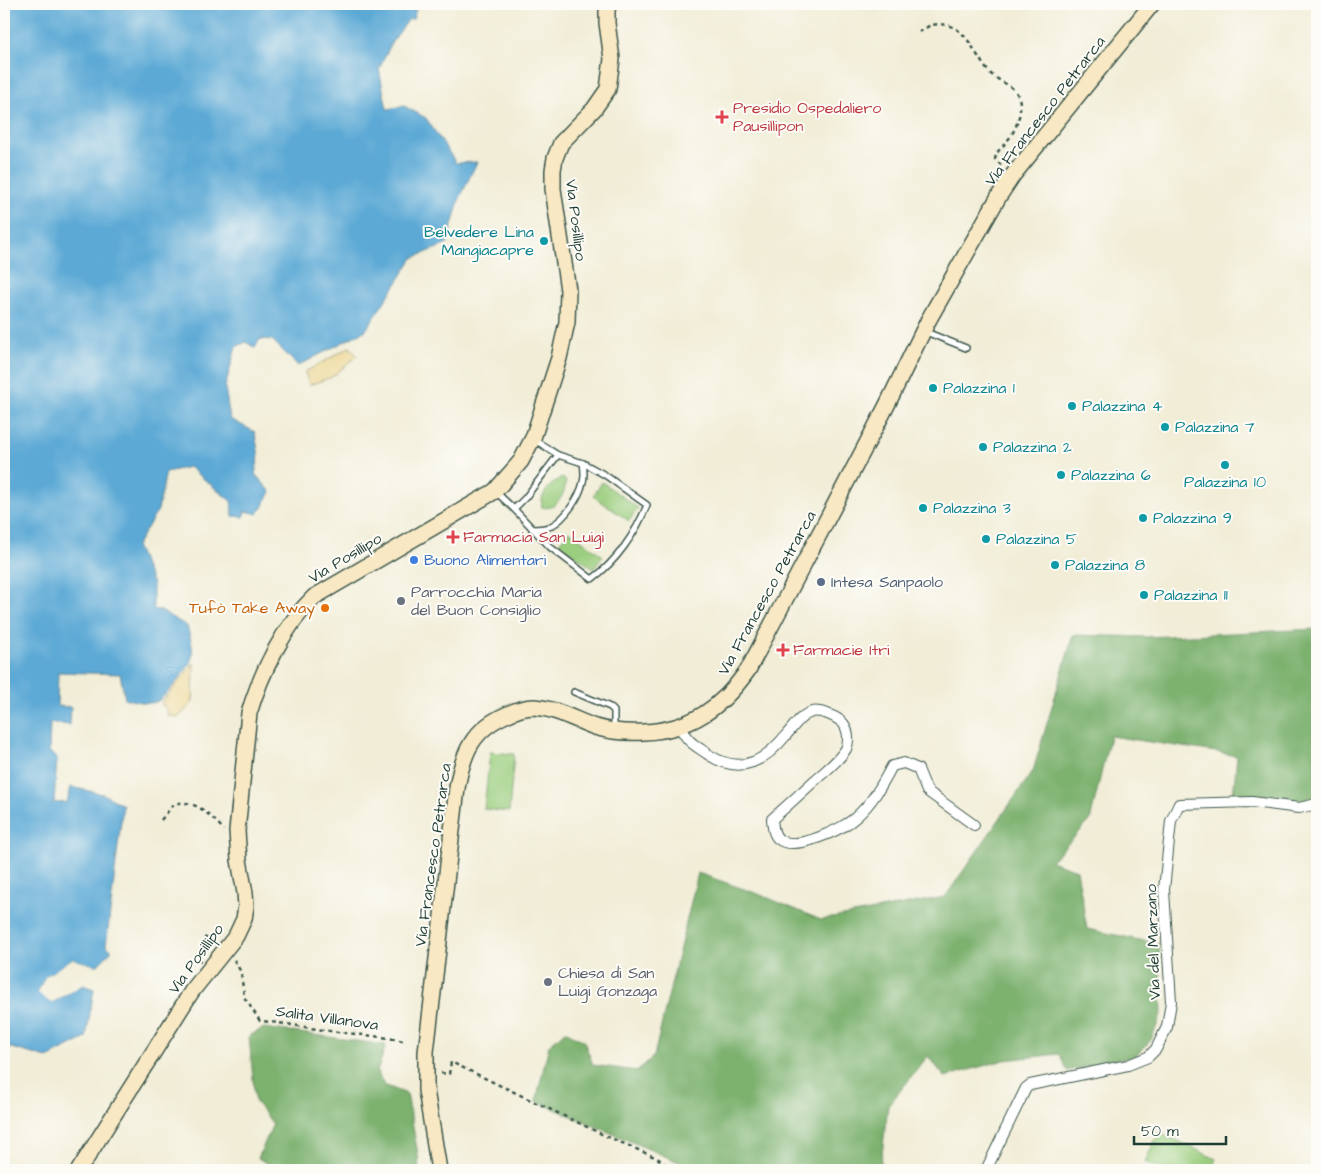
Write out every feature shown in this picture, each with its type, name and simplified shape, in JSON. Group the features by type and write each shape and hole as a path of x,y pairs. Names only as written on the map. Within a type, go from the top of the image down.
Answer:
{"street":[{"name":"Via Posillipo","path":"78,1170 192,991 236,936 244,919 245,893 239,860 237,831 249,713 255,695 280,642 301,610 314,597 495,491 521,461 533,438 559,358 567,322 568,290 553,189 555,158 560,143 594,109 608,89 612,59 607,23 607,10 610,4"},
{"name":"Via Francesco Petrarca","path":"440,1170 426,1090 426,1052 455,798 461,763 469,746 487,725 517,710 533,707 558,712 614,732 663,731 680,727 694,720 721,702 737,686 748,670 886,407 923,331 999,196 1013,175 1152,4"},
{"path":"680,727 686,739 716,759 745,765 760,760 781,742 802,717 808,714 814,712 825,713 842,722 848,734 847,747 834,764 772,819 773,831 780,840 794,844 827,835 855,818 877,794 892,766 904,763 918,769 927,791 974,826"},
{"name":"Via del Marzano","path":"986,1170 1026,1088 1030,1085 1128,1066 1148,1057 1156,1049 1167,1027 1171,1002 1164,890 1171,821 1178,804 1183,802 1252,802 1299,808 1317,804"}],"lane":[{"path":"923,331 966,348"},
{"path":"495,491 550,547 592,580 605,570 617,555 642,520 647,505 604,475 583,463 558,455 533,438"},
{"path":"514,509 525,498 558,455"},
{"path":"532,529 552,526 564,516 583,484 585,474 583,463"},
{"path":"574,692 610,707 614,711 614,732"}],"path":[{"path":"919,32 932,25 950,26 961,33 971,44 991,74 1014,89 1019,97 1020,114 1008,140 997,151 995,159 1013,175"},
{"path":"161,820 174,804 183,802 209,813 223,829"},
{"path":"198,958 212,942 202,935"},
{"name":"Salita Villanova","path":"230,956 242,972 244,997 260,1021 387,1037 404,1041"},
{"path":"441,1073 449,1074 451,1062 597,1132 657,1158 674,1170"}],"green space":[{"path":"560,478 566,482 562,496 552,506 542,507 544,494"},
{"path":"602,482 638,508 629,521 593,496"},
{"path":"569,531 603,556 594,569 558,544"},
{"path":"1317,629 1317,797 1297,802 1233,796 1237,756 1110,736 1090,821 1051,861 1077,870 1087,929 1159,944 1162,1013 1151,1040 1136,1056 1067,1071 1059,1054 1004,1060 945,1077 928,1056 888,1106 880,1170 688,1170 681,1163 536,1101 549,1045 565,1031 584,1041 593,1065 637,1071 654,1056 698,873 761,895 821,920 945,897 1033,771 1073,635 1147,637"},
{"path":"490,752 514,754 509,812 484,809"},
{"path":"264,1028 386,1045 377,1072 384,1085 407,1094 418,1154 419,1170 277,1170 258,1158 273,1124 255,1101 249,1036"},
{"path":"1159,1132 1216,1159 1211,1170 1163,1170 1145,1162"}],"sand":[{"path":"350,347 357,356 332,377 309,385 305,372"},
{"path":"194,663 193,702 179,717 168,716 167,710 161,703"}],"water":[{"path":"4,4 409,4 416,10 413,19 409,19 392,42 379,69 387,109 404,106 426,118 456,163 477,162 459,200 447,244 413,258 366,330 298,366 272,340 260,339 255,348 246,342 236,347 225,387 230,419 255,432 259,457 255,474 271,492 258,514 245,511 244,517 233,516 231,501 189,467 166,472 158,510 136,546 153,584 153,609 161,611 187,626 192,644 192,657 189,665 175,684 156,702 145,703 125,699 120,674 58,672 57,706 71,707 70,725 50,723 49,751 57,759 54,803 67,802 71,787 103,794 123,805 106,946 112,950 97,966 72,959 45,977 38,992 51,1003 83,985 94,989 86,1038 47,1058 4,1046"}],"pier":[{"path":"72,959 97,966 95,968 73,962 47,978 41,992 51,1000 85,983 51,1003 38,993 45,977"}],"place":[{"name":"Presidio Ospedaliero Pausillipon","path":"722,117"},
{"name":"Belvedere Lina Mangiacapre","path":"544,241"},
{"name":"Palazzina 1","path":"933,388"},
{"name":"Palazzina 4","path":"1072,406"},
{"name":"Palazzina 7","path":"1165,427"},
{"name":"Palazzina 2","path":"983,447"},
{"name":"Palazzina 10","path":"1225,465"},
{"name":"Palazzina 6","path":"1061,475"},
{"name":"Palazzina 3","path":"923,508"},
{"name":"Palazzina 9","path":"1143,518"},
{"name":"Farmacia San Luigi","path":"453,537"},
{"name":"Palazzina 5","path":"986,539"},
{"name":"Buono Alimentari","path":"414,560"},
{"name":"Palazzina 8","path":"1055,565"},
{"name":"Intesa Sanpaolo","path":"821,582"},
{"name":"Palazzina 11","path":"1144,595"},
{"name":"Parrocchia Maria del Buon Consiglio","path":"401,601"},
{"name":"Tufò Take Away","path":"325,608"},
{"name":"Farmacie Itri","path":"783,650"},
{"name":"Chiesa di San Luigi Gonzaga","path":"548,982"}]}
